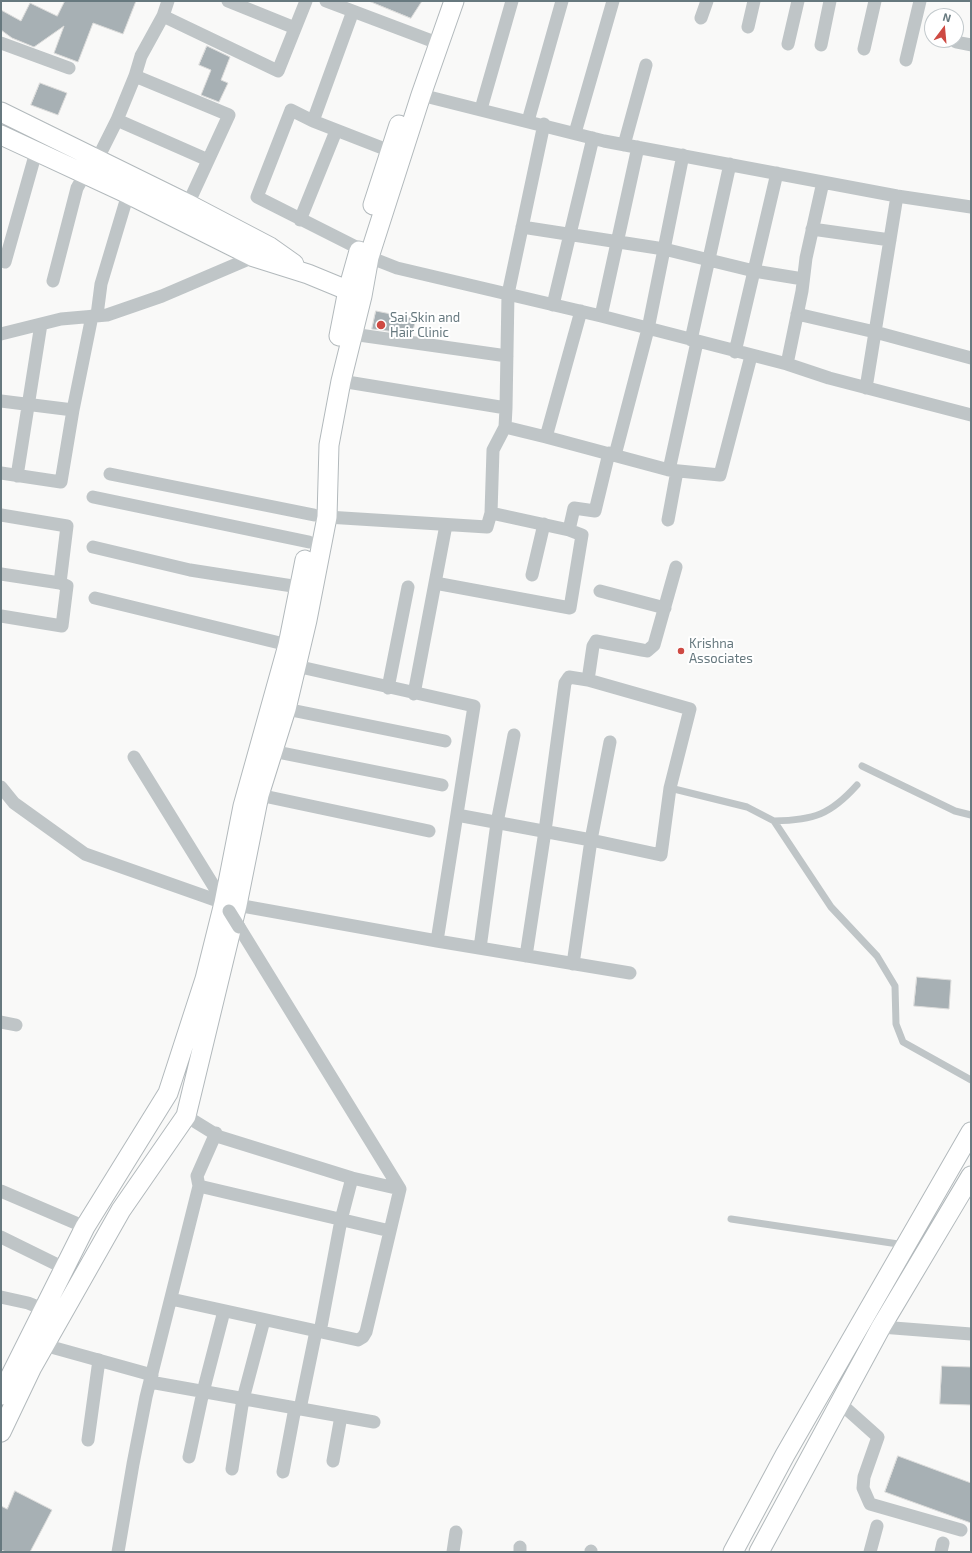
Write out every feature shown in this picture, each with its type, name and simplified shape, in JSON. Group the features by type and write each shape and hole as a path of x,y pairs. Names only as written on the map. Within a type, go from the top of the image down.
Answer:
{"street":[{"path":"97,160 117,120 135,76 141,56 163,16 168,1"},
{"path":"228,1 295,28"},
{"path":"163,16 278,71 306,1"},
{"path":"326,1 434,42"},
{"path":"365,253 421,95 434,42 441,1"},
{"path":"1,1395 85,1227 168,1093 230,906 243,806 288,645 309,542 320,516 320,436 390,151 434,42 454,1"},
{"path":"481,109 512,1"},
{"path":"528,121 562,1"},
{"path":"575,133 614,1"},
{"path":"701,18 707,1"},
{"path":"748,27 754,1"},
{"path":"788,44 798,1"},
{"path":"821,45 830,1"},
{"path":"864,49 875,1"},
{"path":"906,60 920,1"},
{"path":"314,121 353,11"},
{"path":"1,43 69,68"},
{"path":"624,144 646,66"},
{"path":"135,76 229,115 188,204"},
{"path":"421,95 544,124 593,138 897,196 971,207"},
{"path":"390,151 314,121 291,110 257,197 365,253 398,268 601,316 735,352 787,364 866,388 971,415"},
{"path":"1,112 188,204 270,247 308,274"},
{"path":"117,120 208,160"},
{"path":"110,474 320,516 487,527 491,513 493,450 505,427 508,294 544,124"},
{"path":"300,220 336,130"},
{"path":"1,135 128,194 254,257 308,274 355,293"},
{"path":"553,305 593,138"},
{"path":"601,316 638,147"},
{"path":"5,262 36,152"},
{"path":"569,530 574,508 594,511 612,454 648,329 682,155"},
{"path":"668,520 673,470 694,341 709,259 730,164"},
{"path":"735,352 778,173"},
{"path":"54,281 76,188 85,174"},
{"path":"787,364 806,258 823,182"},
{"path":"1,473 62,482 73,410 101,284 128,194"},
{"path":"866,388 897,196"},
{"path":"522,227 664,249 754,271 803,279"},
{"path":"812,228 890,240"},
{"path":"1,334 61,320 107,315 162,296 254,257 270,247"},
{"path":"1,1432 44,1345 121,1210 186,1116 230,906 259,795 286,709 307,620 329,445 341,381 352,334 355,293"},
{"path":"546,437 580,311"},
{"path":"797,314 875,332 971,358"},
{"path":"17,476 41,324"},
{"path":"352,334 507,356"},
{"path":"505,427 673,470 720,475 751,356"},
{"path":"341,381 506,408"},
{"path":"1,401 73,410"},
{"path":"93,496 309,542"},
{"path":"435,583 570,608 582,534 491,513"},
{"path":"1,515 67,526 60,583"},
{"path":"532,575 544,524"},
{"path":"414,694 446,525"},
{"path":"93,547 190,570 299,587"},
{"path":"588,680 593,646 596,641 647,651 656,642 676,567"},
{"path":"1,574 60,583 67,586 62,626 1,616"},
{"path":"388,688 408,587"},
{"path":"600,591 665,608"},
{"path":"95,598 288,645"},
{"path":"296,666 414,694 474,706 437,941"},
{"path":"457,815 497,823 545,831 591,840 661,855 670,788 690,710 588,680 573,677 566,679 545,831 526,956"},
{"path":"286,709 445,741"},
{"path":"480,948 497,823 514,735"},
{"path":"573,964 591,840 610,742"},
{"path":"272,751 442,786"},
{"path":"134,757 230,906 239,927 400,1190 366,1332 363,1337 358,1340 171,1299"},
{"path":"1,787 14,802 85,854 230,906 630,973"},
{"path":"259,795 429,831"},
{"path":"1,1022 16,1025"},
{"path":"186,1116 216,1133 220,1137 352,1178 400,1190"},
{"path":"733,1552 788,1451 971,1132"},
{"path":"118,1552 133,1464 151,1378 199,1186 197,1176 216,1133"},
{"path":"759,1552 881,1327 971,1176"},
{"path":"283,1472 318,1332 352,1178"},
{"path":"199,1186 390,1231"},
{"path":"1,1191 85,1227"},
{"path":"1,1238 64,1268"},
{"path":"1,1297 28,1303 43,1309"},
{"path":"189,1457 203,1392 224,1311"},
{"path":"232,1469 243,1399 264,1320"},
{"path":"881,1327 971,1334"},
{"path":"44,1345 99,1360 151,1378 203,1392 374,1422"},
{"path":"88,1440 99,1360"},
{"path":"840,1403 878,1437 864,1477 863,1488 870,1504 961,1530"},
{"path":"332,1461 341,1416"},
{"path":"870,1552 877,1526"},
{"path":"453,1552 456,1532"}],"lane":[{"path":"862,766 955,811 971,815"},
{"path":"774,821 798,820 821,814 841,803 857,785"},
{"path":"670,788 747,807 774,821 831,907 877,956 895,986 896,1024 903,1042 971,1080"},
{"path":"732,1219 906,1245"}],"building":[{"path":"65,1 136,1 123,34 93,23 78,62 54,53 64,26 34,47 12,38 1,30 1,10 21,21 30,3 57,16"},
{"path":"369,1 422,1 411,18"},
{"path":"207,46 230,57 221,80 228,83 219,102 201,95 211,70 199,65"},
{"path":"40,83 67,93 58,115 31,105"},
{"path":"376,311 416,319 412,334 372,329"},
{"path":"917,977 951,980 949,1009 914,1006"},
{"path":"942,1366 971,1367 971,1405 940,1404"},
{"path":"898,1456 971,1483 971,1523 885,1492"},
{"path":"15,1491 52,1510 30,1552 6,1552 1,1550 1,1506 7,1509"}],"place":[{"name":"Sai Skin and Hair Clinic","path":"381,325"},
{"name":"Krishna Associates","path":"681,651"}]}
